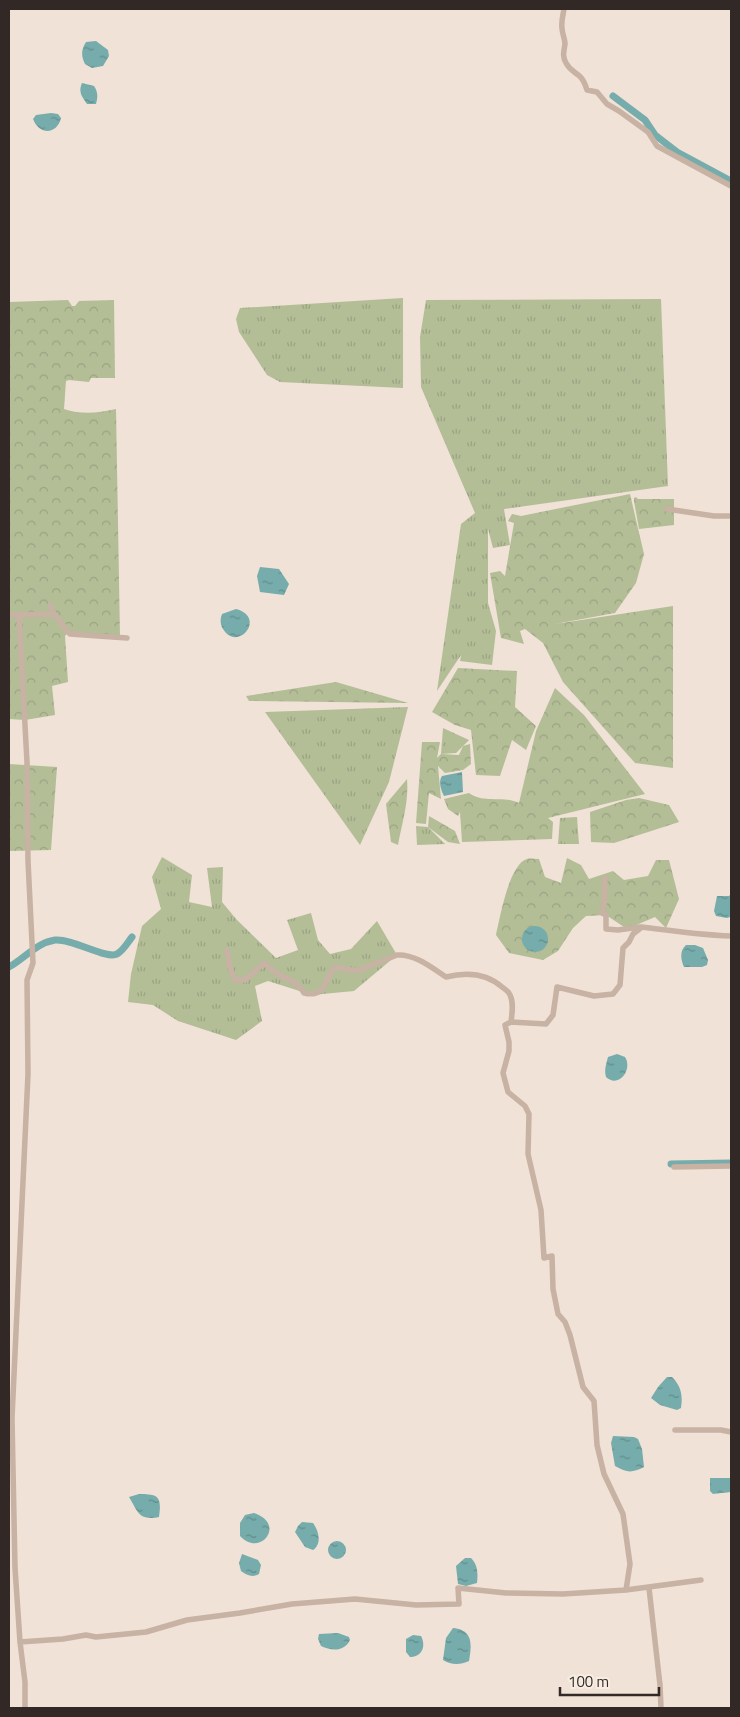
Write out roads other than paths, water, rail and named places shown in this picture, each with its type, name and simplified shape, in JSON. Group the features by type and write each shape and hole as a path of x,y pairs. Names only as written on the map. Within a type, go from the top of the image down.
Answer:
{"street":[{"path":"564,9 562,29 565,43 564,57 572,70 584,80 587,90 597,92 607,104 648,132 657,146 731,186"},
{"path":"667,509 714,516 731,516"},
{"path":"50,605 54,614 70,634 127,638"},
{"path":"9,615 54,614"},
{"path":"19,615 27,762 33,963 27,980 28,1074 12,1418 15,1568 25,1682 25,1708"},
{"path":"605,878 602,913 606,915 606,929 642,927 679,930 702,935 731,936"},
{"path":"626,1590 630,1564 623,1514 604,1474 597,1445 594,1400 583,1387 570,1335 565,1322 558,1314 553,1289 552,1256 544,1258 541,1210 528,1154 529,1114 525,1106 508,1092 503,1073 509,1051 505,1025 511,1022 546,1024 553,1015 557,987 594,996 613,994 620,985 623,948 633,934 642,927"},
{"path":"227,950 230,968 235,980 245,980 264,963 281,976 291,979 298,984 304,993 312,995 319,992 325,986 330,972 335,968 357,972 397,955 410,956 446,977 457,974 464,976 476,974 487,977 499,984 510,994 512,1004 511,1022"},
{"path":"674,1167 731,1166"},
{"path":"675,1430 721,1430 731,1432"},
{"path":"20,1642 86,1635 96,1637 146,1632 202,1618 292,1604 355,1599 416,1605 459,1604 458,1588 506,1593 563,1594 649,1588 701,1580"},
{"path":"649,1588 661,1708"}],"water":[{"path":"96,41 108,50 109,56 103,66 92,68 85,64 82,50 86,42"},
{"path":"82,83 94,86 97,95 96,104 87,104 81,94"},
{"path":"58,114 61,118 56,128 48,131 39,128 33,119 36,115"},
{"path":"260,567 279,569 289,584 284,595 260,592 257,576"},
{"path":"236,609 245,613 249,619 249,625 247,631 236,637 229,635 223,629 221,618 222,614"},
{"path":"462,772 463,792 444,796 440,783 442,776"},
{"path":"731,894 730,917 716,916 714,911 717,896 729,896"},
{"path":"535,926 544,930 548,939 544,948 535,952 526,948 522,939 526,930"},
{"path":"686,945 695,945 703,948 708,960 707,965 702,967 684,967 681,959"},
{"path":"617,1054 625,1057 627,1067 623,1076 616,1081 606,1077 605,1072 608,1057"},
{"path":"667,1377 672,1377 681,1391 681,1408 677,1410 660,1405 651,1398"},
{"path":"613,1436 634,1437 638,1439 642,1449 644,1467 630,1471 615,1466 611,1443"},
{"path":"710,1478 731,1478 731,1492 713,1494 710,1491"},
{"path":"139,1494 151,1495 159,1500 159,1517 147,1518 137,1511 129,1497"},
{"path":"254,1513 264,1518 269,1524 267,1537 255,1543 248,1542 240,1536 240,1523 245,1515"},
{"path":"302,1522 313,1523 317,1530 319,1541 313,1550 305,1547 295,1532"},
{"path":"337,1541 345,1546 346,1550 341,1558 337,1559 329,1554 328,1550 333,1542"},
{"path":"242,1554 258,1560 261,1565 259,1574 250,1576 241,1571 239,1563"},
{"path":"465,1558 471,1558 477,1573 477,1583 466,1586 458,1584 456,1566"},
{"path":"453,1628 460,1629 470,1639 469,1661 456,1664 443,1660 446,1638"},
{"path":"338,1633 349,1637 350,1640 344,1647 329,1649 321,1646 318,1639 319,1634"},
{"path":"413,1635 421,1636 423,1647 421,1653 410,1657 406,1652 406,1639"}],"waterway":[{"path":"613,96 645,120 655,135 677,152 731,181"},
{"path":"9,967 42,944 55,940 70,942 97,952 112,955 121,951 132,937"},
{"path":"671,1164 731,1163"}]}
